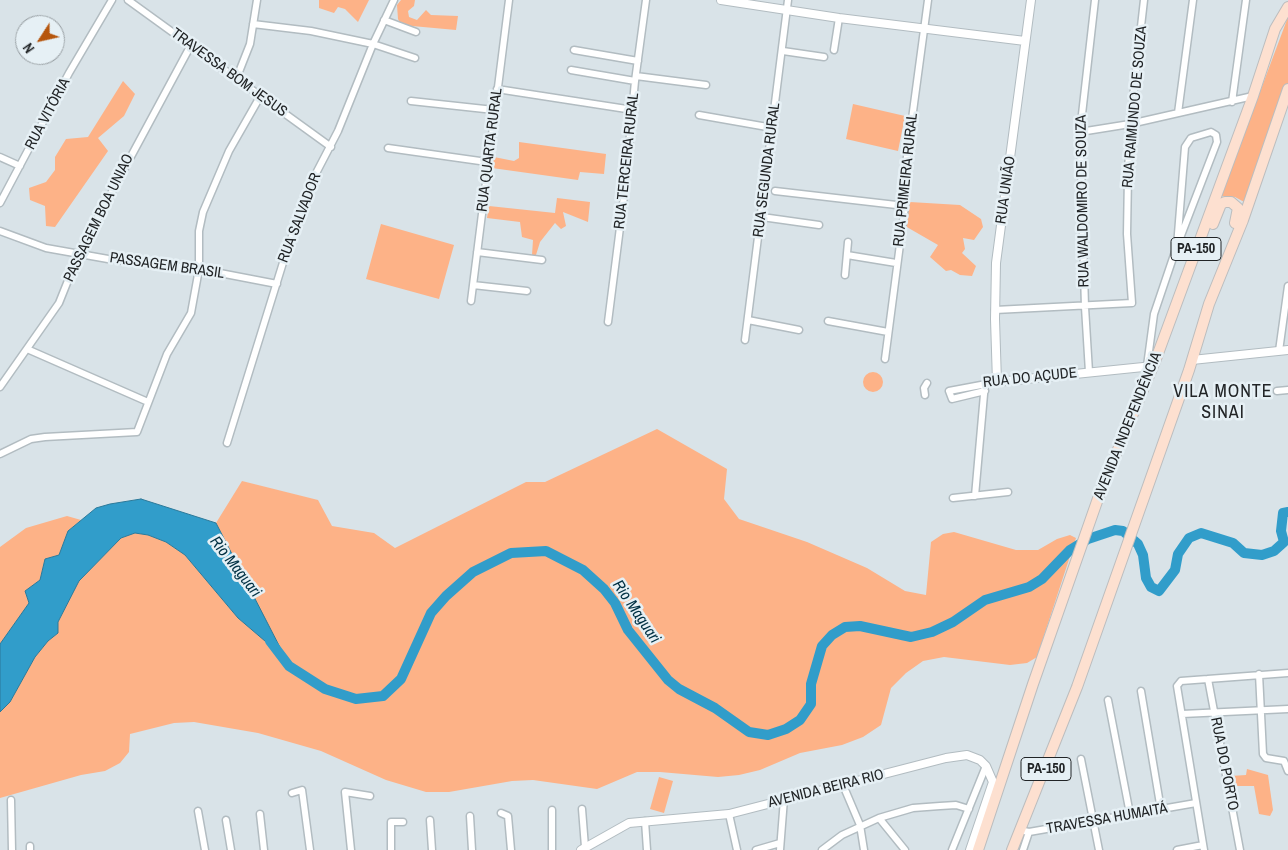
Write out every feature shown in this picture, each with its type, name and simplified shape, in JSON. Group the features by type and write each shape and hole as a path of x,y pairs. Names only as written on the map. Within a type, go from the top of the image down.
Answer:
{"main road":[{"name":"AVENIDA INDEPENDÊNCIA","path":"980,848 986,818 1101,490 1181,288 1253,96 1275,29 1288,7"},
{"name":"PA-150","path":"1012,850 1024,831 1077,686 1192,360 1209,304 1243,220 1288,89"},
{"path":"1181,288 1190,279 1221,204 1231,202 1236,204 1239,213 1210,290 1209,304"}],"street":[{"name":"RUA VITÓRIA","path":"0,203 69,73 112,0"},
{"name":"TRAVESSA BOM JESUS","path":"128,0 237,77 331,147"},
{"path":"237,77 250,44 257,0"},
{"name":"RUA SALVADOR","path":"227,443 277,284 312,181 331,147 373,44 394,0"},
{"name":"RUA QUARTA RURAL","path":"471,301 486,185 487,162 509,0"},
{"name":"RUA TERCEIRA RURAL","path":"608,322 609,295 617,270 635,78 646,0"},
{"path":"721,0 1025,41"},
{"name":"RUA SEGUNDA RURAL","path":"745,340 746,321 771,157 788,0"},
{"name":"RUA PRIMEIRA RURAL","path":"885,359 904,206 907,156 928,0"},
{"name":"RUA UNIÃO","path":"997,382 996,263 1031,0"},
{"name":"RUA WALDOMIRO DE SOUZA","path":"1089,372 1084,307 1080,132 1095,0"},
{"name":"RUA RAIMUNDO DE SOUZA","path":"1084,307 1130,304 1132,301 1127,209 1130,124 1144,0"},
{"path":"1178,113 1193,0"},
{"path":"1232,102 1246,0"},
{"path":"834,50 836,17"},
{"path":"384,20 416,32"},
{"path":"254,24 311,31 373,44 415,58"},
{"name":"PASSAGEM BOA UNIAO","path":"0,387 59,303 79,253 191,44"},
{"path":"574,50 638,61"},
{"path":"783,51 824,57"},
{"path":"572,70 706,85"},
{"path":"497,88 633,110"},
{"path":"0,454 31,440 45,437 137,432 162,365 190,313 199,269 199,231 202,212 229,151 261,95"},
{"path":"1080,132 1130,124 1253,96"},
{"path":"411,101 494,110"},
{"path":"699,116 773,128"},
{"path":"1150,366 1154,314 1176,246 1217,142 1216,136 1211,132 1190,138 1185,147 1176,246"},
{"path":"388,148 487,162"},
{"path":"0,157 20,166"},
{"path":"775,191 904,206"},
{"path":"762,217 819,225"},
{"name":"PASSAGEM BRASIL","path":"0,230 46,248 108,259 199,269 277,284"},
{"path":"845,275 848,242"},
{"path":"477,252 542,260"},
{"path":"847,255 896,263"},
{"path":"473,285 527,291"},
{"path":"1279,351 1288,286"},
{"path":"995,310 1084,307"},
{"path":"746,321 799,330"},
{"path":"828,321 888,332"},
{"path":"27,349 148,402"},
{"path":"1192,360 1288,350"},
{"name":"RUA DO AÇUDE","path":"985,391 952,398 950,391 985,383 1150,366"},
{"path":"925,395 924,388 927,382"},
{"path":"975,496 985,383"},
{"path":"1277,391 1288,390"},
{"path":"954,498 1008,492"},
{"path":"1177,850 1203,848 1177,686 1181,681 1288,673"},
{"path":"1259,674 1263,754 1268,759 1284,761 1288,771"},
{"name":"RUA DO PORTO","path":"1208,679 1240,850"},
{"path":"1141,691 1161,810"},
{"path":"1108,700 1130,814"},
{"path":"1182,714 1288,709"},
{"name":"AVENIDA BEIRA RIO","path":"581,849 629,824 729,814 960,755 973,756 986,766"},
{"path":"1081,758 1099,850"},
{"path":"970,850 986,818 993,782 986,766"},
{"path":"952,850 986,766"},
{"path":"843,785 860,825 864,850"},
{"path":"292,793 302,790 310,850"},
{"path":"351,850 345,792 370,796"},
{"path":"11,800 12,850"},
{"path":"756,850 780,847 784,800"},
{"name":"TRAVESSA HUMAITÁ","path":"1024,831 1094,822 1130,814 1196,804"},
{"path":"822,850 842,834 860,825 913,808 956,805 969,809"},
{"path":"581,849 582,808"},
{"path":"552,810 552,850"},
{"path":"198,811 205,850"},
{"path":"501,813 508,816 511,850"},
{"path":"260,814 264,850"},
{"path":"729,814 737,850"},
{"path":"470,816 472,850"},
{"path":"879,818 904,850"},
{"path":"226,820 231,850"},
{"path":"430,820 432,850"},
{"path":"644,821 647,850"},
{"path":"391,850 391,822 403,822"},
{"path":"1023,850 1024,831"}],"shaded area":[{"path":"319,0 369,0 358,22 345,9 338,7 334,13 319,8"},
{"path":"401,0 415,0 414,6 408,11 409,17 417,20 426,10 431,15 458,16 456,30 401,25 398,19 397,5"},
{"path":"1288,17 1288,84 1246,203 1235,197 1221,196"},
{"path":"123,81 135,94 124,116 98,138 108,151 55,227 46,226 45,206 30,200 29,188 46,182 55,170 55,157 66,139 88,137"},
{"path":"853,104 905,116 898,151 846,139"},
{"path":"519,142 606,154 604,174 580,172 578,180 492,168 494,157 514,161 519,158"},
{"path":"557,198 590,202 588,222 563,212 566,226 561,229 555,223 540,242 536,255 532,255 533,240 522,237 520,222 487,218 489,206 555,213"},
{"path":"910,202 960,205 981,219 983,227 974,240 963,238 965,249 962,253 976,266 972,276 960,275 951,270 946,271 930,257 938,245 905,226"},
{"path":"381,224 454,245 439,299 366,279"},
{"path":"873,372 880,375 883,382 880,389 873,392 866,389 863,382 866,375"},
{"path":"657,429 727,469 724,499 739,519 807,542 867,568 905,591 926,595 931,542 943,534 954,532 1016,550 1038,550 1057,539 1070,535 1076,538 1037,657 1027,663 1010,665 944,657 923,661 906,673 891,688 881,725 863,737 842,745 800,753 760,770 739,775 718,777 637,772 597,789 533,780 512,781 449,792 426,792 386,780 321,751 258,733 194,722 174,723 130,734 129,752 120,763 105,771 81,775 0,798 0,712 10,702 35,657 48,641 58,633 58,622 79,581 121,538 135,533 148,535 166,542 185,555 238,618 285,658 216,523 242,481 318,500 332,526 374,533 395,548 526,482 545,482"},
{"path":"67,516 81,520 68,531 59,555 45,559 40,580 25,591 29,603 0,644 0,547 26,528"},
{"path":"1247,769 1268,775 1273,810 1270,816 1259,814 1254,786 1233,786 1231,776 1246,775"},
{"path":"659,777 673,781 664,813 650,809"}],"water":[{"path":"141,499 216,523 286,659 238,618 185,555 166,542 148,535 135,533 121,538 79,581 58,622 58,633 48,641 35,657 10,702 0,712 0,644 29,603 25,591 40,580 45,559 59,555 68,531 96,508"}],"waterway":[{"name":"Rio Maguari","path":"270,641 289,666 325,689 356,699 383,696 401,679 431,613 446,596 473,572 511,553 546,551 583,570 604,589 615,603 628,630 668,680 679,689 715,708 749,732 768,735 786,729 800,720 811,704 811,684 822,646 832,635 845,627 860,626 911,637 932,632 953,622 985,600 1029,587 1042,579 1070,550 1088,539 1115,530 1123,531 1138,544 1143,555 1146,578 1151,587 1159,591 1175,570 1178,554 1189,538 1201,533 1233,543 1244,553 1262,555 1274,551 1284,542 1281,531 1283,513 1288,512"}],"district":[{"name":"VILA MONTE SINAI","path":"1223,402"}]}
